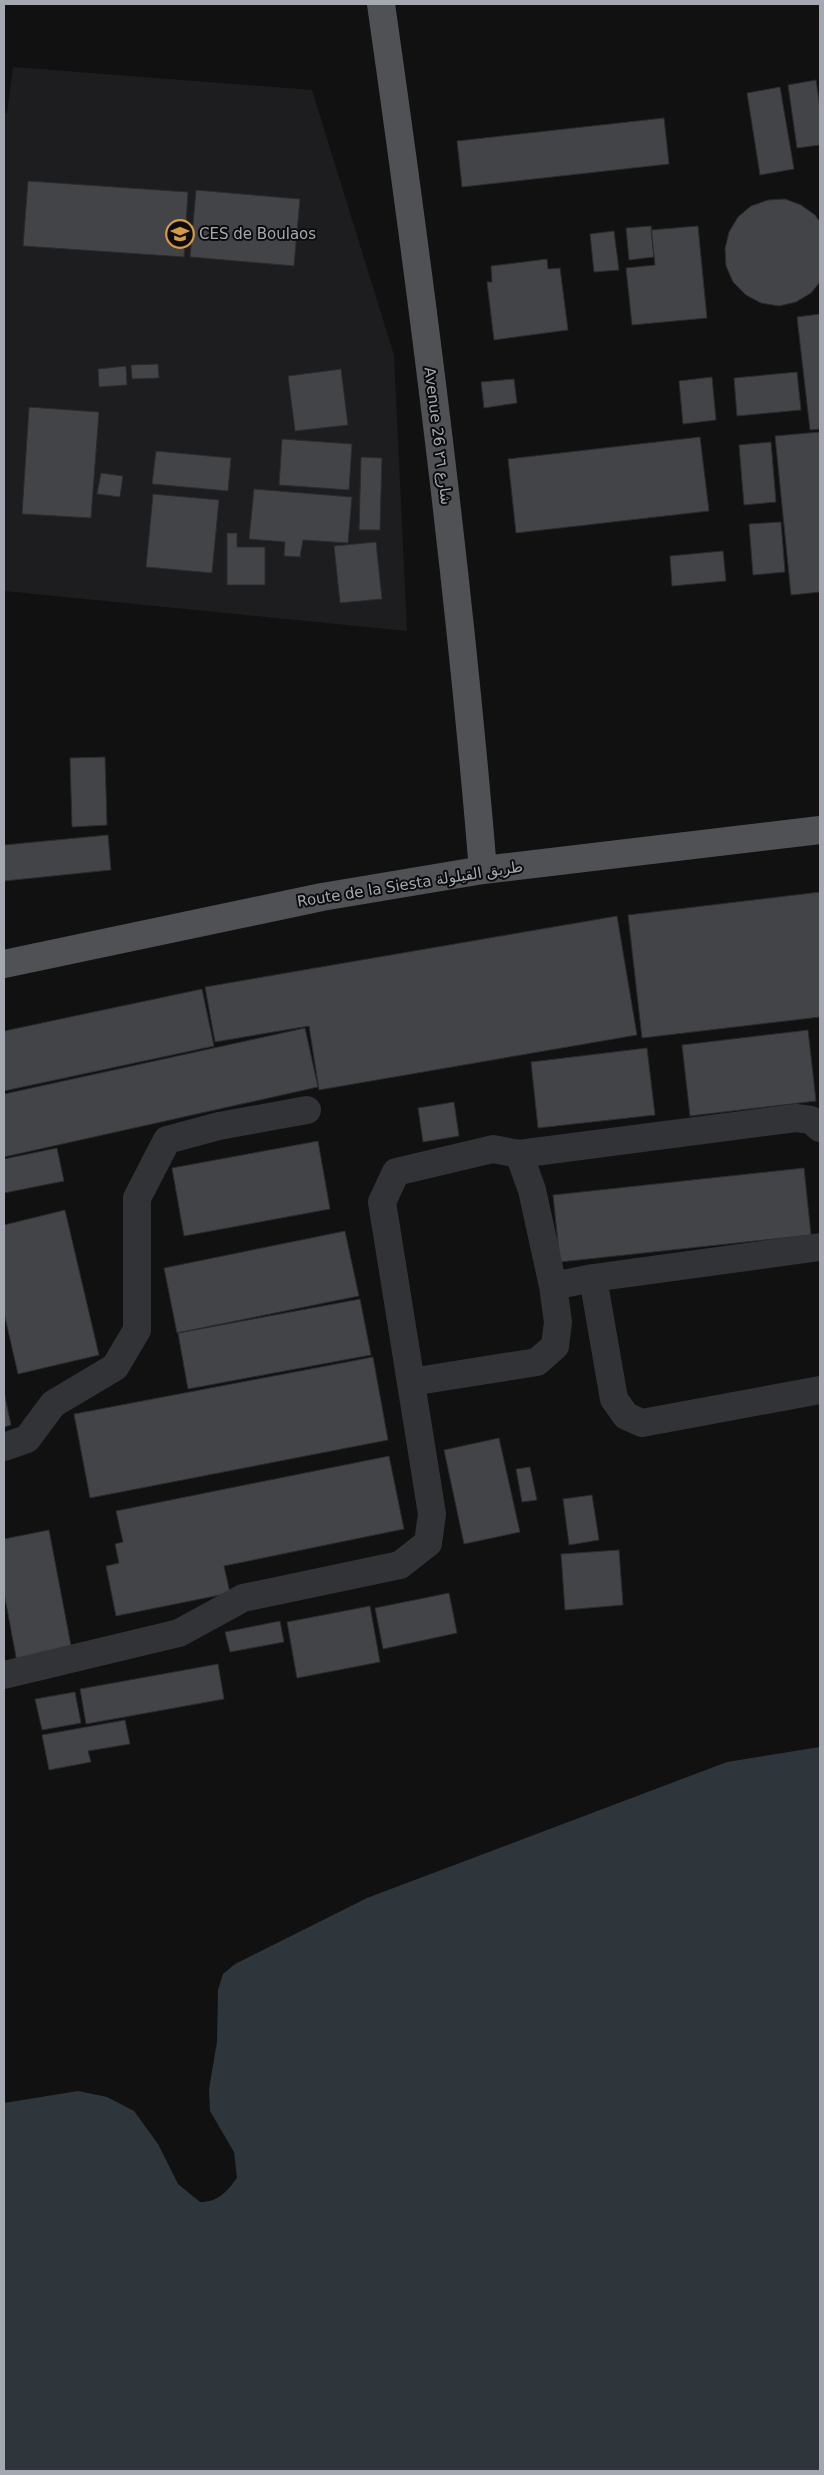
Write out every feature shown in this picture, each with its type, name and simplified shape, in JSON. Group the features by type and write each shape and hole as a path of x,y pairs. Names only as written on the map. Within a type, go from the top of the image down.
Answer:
{"main road":[{"name":"Avenue 26 شارع ٢٦","path":"381,4 442,467 468,699 483,870"},
{"name":"Route de la Siesta طريق القيلولة","path":"4,964 322,897 483,870 820,830"}],"lane":[{"path":"4,1447 27,1439 53,1404 115,1367 137,1330 137,1198 167,1140 219,1126 307,1110"},
{"path":"4,1675 179,1633 243,1598 400,1566 428,1543 432,1514 382,1202 396,1172 494,1150 519,1154 796,1118 811,1120 820,1128"},
{"path":"411,1382 537,1362 555,1346 558,1322 553,1286 532,1190 519,1154"},
{"path":"553,1286 594,1278 820,1247"},
{"path":"594,1278 614,1399 626,1416 642,1423 820,1390"}],"shaded area":[{"name":"CES de Boulaos","path":"13,67 312,90 394,355 407,631 4,591 4,113 7,113"},
{"path":"820,1747 820,2471 4,2471 4,2103 78,2091 107,2097 134,2111 158,2144 178,2184 200,2202 207,2202 217,2198 237,2178 234,2152 210,2111 209,2089 217,2042 218,1990 223,1974 235,1964 367,1898 727,1762"}],"building":[{"path":"816,80 820,108 820,145 797,148 788,85"},
{"path":"780,87 794,169 760,175 747,93"},
{"path":"664,118 669,164 462,187 457,141"},
{"path":"28,181 188,192 184,257 23,246"},
{"path":"196,190 300,199 294,266 190,257"},
{"path":"785,199 801,205 815,215 820,222 820,282 811,293 796,302 779,306 761,303 746,295 733,282 726,266 725,249 729,232 738,217 751,206 768,200"},
{"path":"651,226 654,257 629,260 626,228"},
{"path":"698,226 707,318 632,325 626,268 655,265 651,230"},
{"path":"614,231 619,270 594,272 590,234"},
{"path":"547,259 548,269 560,268 568,330 494,340 487,282 492,282 491,266"},
{"path":"820,314 820,429 810,430 797,317"},
{"path":"158,364 159,378 132,379 131,365"},
{"path":"126,366 127,385 99,387 98,369"},
{"path":"341,369 348,425 295,431 288,376"},
{"path":"797,372 801,410 737,416 734,378"},
{"path":"712,377 716,420 683,424 679,381"},
{"path":"514,379 517,403 484,408 481,382"},
{"path":"29,407 99,412 91,518 22,514"},
{"path":"820,432 820,592 791,595 775,436"},
{"path":"700,437 709,511 516,533 508,459"},
{"path":"282,439 352,444 349,490 279,485"},
{"path":"771,442 776,502 744,505 739,445"},
{"path":"156,451 231,458 228,491 152,484"},
{"path":"361,457 382,458 380,530 359,530"},
{"path":"101,473 123,476 120,497 97,494"},
{"path":"254,489 352,497 348,543 303,540 300,557 284,556 285,542 249,539"},
{"path":"153,494 219,500 212,573 146,567"},
{"path":"781,522 785,572 753,575 749,524"},
{"path":"227,533 237,533 237,547 265,547 265,585 227,585"},
{"path":"376,542 382,599 340,603 334,546"},
{"path":"723,551 726,581 672,586 670,556"},
{"path":"105,757 107,825 72,827 70,758"},
{"path":"108,835 111,870 4,881 4,845"},
{"path":"820,892 820,1017 642,1038 628,915"},
{"path":"617,916 637,1035 319,1090 309,1026 215,1042 205,987"},
{"path":"202,989 214,1046 4,1091 4,1031"},
{"path":"305,1028 318,1087 4,1157 4,1094"},
{"path":"808,1030 816,1101 690,1116 682,1045"},
{"path":"647,1048 655,1115 538,1128 531,1062"},
{"path":"454,1102 459,1136 423,1142 418,1108"},
{"path":"318,1141 330,1209 184,1236 172,1168"},
{"path":"57,1148 64,1181 4,1193 4,1159"},
{"path":"804,1168 811,1235 560,1262 553,1195"},
{"path":"65,1210 99,1355 18,1374 4,1313 4,1225"},
{"path":"345,1231 359,1296 177,1333 164,1268"},
{"path":"360,1299 371,1355 188,1389 178,1333"},
{"path":"373,1357 388,1440 90,1498 74,1414"},
{"path":"4,1392 11,1425 4,1427"},
{"path":"499,1438 520,1532 464,1544 444,1450"},
{"path":"389,1456 404,1529 224,1566 230,1593 116,1616 106,1566 119,1563 115,1544 123,1542 116,1511"},
{"path":"530,1467 537,1500 522,1502 516,1469"},
{"path":"592,1495 599,1540 569,1545 563,1499"},
{"path":"49,1530 72,1651 17,1662 4,1593 4,1539"},
{"path":"619,1550 623,1605 565,1610 561,1554"},
{"path":"449,1593 457,1633 383,1649 375,1608"},
{"path":"370,1606 380,1662 297,1678 287,1622"},
{"path":"280,1621 284,1642 230,1652 225,1632"},
{"path":"218,1664 224,1699 86,1724 80,1689"},
{"path":"75,1692 81,1723 42,1730 35,1699"},
{"path":"125,1720 130,1744 88,1751 91,1762 49,1770 42,1735"}],"place":[{"name":"CES de Boulaos","path":"180,234"}]}
